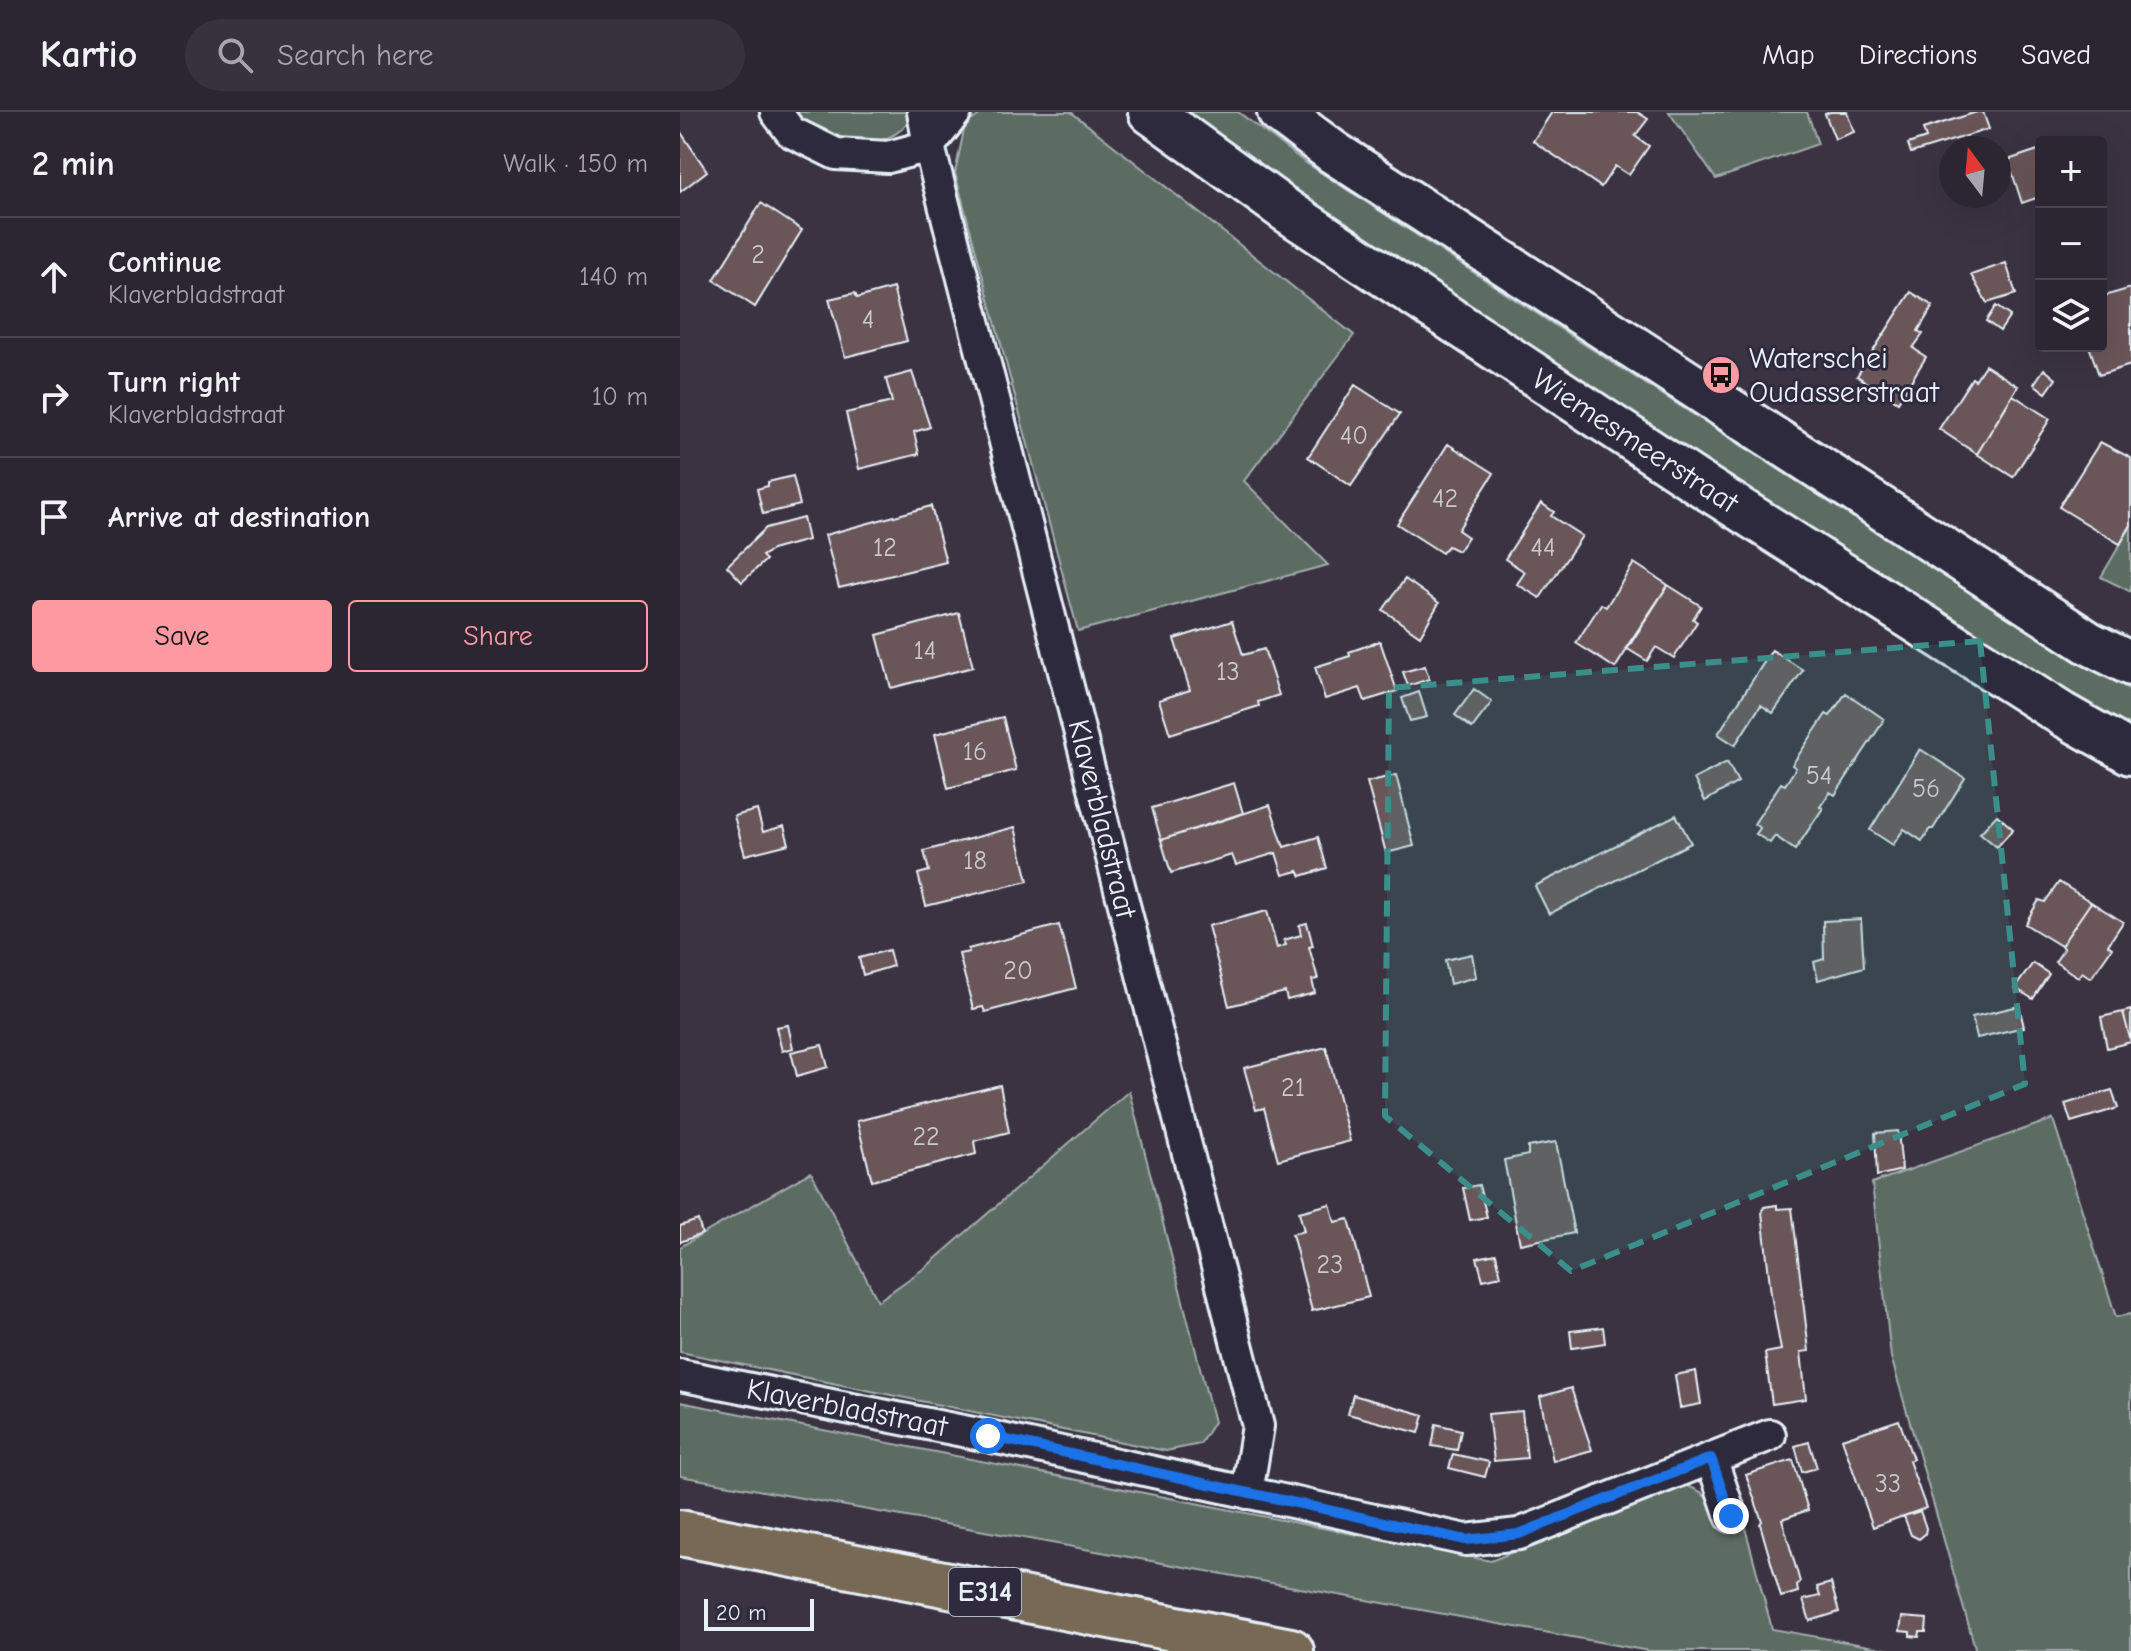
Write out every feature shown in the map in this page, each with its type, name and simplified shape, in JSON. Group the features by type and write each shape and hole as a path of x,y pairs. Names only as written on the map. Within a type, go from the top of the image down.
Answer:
{"highway":[{"name":"E314","path":"680,1533 1291,1651"}],"main road":[{"name":"Wiemesmeerstraat","path":"1150,112 1287,211 1694,480 2062,714 2131,753"},
{"path":"1279,112 1333,152 2063,625 2131,664"}],"street":[{"path":"776,112 791,132 836,154 888,157 929,146 956,112"},
{"name":"Klaverbladstraat","path":"923,112 929,146 1258,1426 1247,1493"},
{"name":"Klaverbladstraat","path":"680,1375 988,1436 1466,1540 1519,1534 1770,1435"},
{"path":"1711,1458 1731,1516"}],"highlighted area":[{"path":"1980,641 2025,1084 1571,1271 1385,1116 1389,688"}],"green space":[{"path":"793,112 909,112 911,117 901,130 887,138 853,142 819,132"},
{"path":"984,112 1071,112 1354,335 1244,481 1328,565 1078,631 955,173 965,125"},
{"path":"1188,112 1238,112 1303,161 1568,334 1960,586 2131,690 2131,730 1937,612 1534,352 1394,258"},
{"path":"1669,112 1807,112 1818,144 1716,179"},
{"path":"2131,526 2131,592 2101,577"},
{"path":"1129,1091 1214,1422 1200,1444 1166,1451 680,1352 680,1247 811,1172 878,1301 926,1267"},
{"path":"2053,1119 2116,1317 2131,1314 2131,1651 1976,1651 1891,1357 1872,1183"},
{"path":"680,1402 1491,1561 1682,1483 1701,1492 1719,1512 1745,1517 1772,1629 1897,1651 1649,1651 680,1476"}],"building":[{"path":"1552,112 1637,112 1648,119 1635,136 1649,146 1629,175 1615,166 1601,187 1533,141"},
{"path":"1847,112 1854,132 1835,139 1825,114"},
{"path":"1983,112 1989,129 1966,136 1939,136 1939,144 1911,153 1908,144 1926,138 1923,129"},
{"path":"680,131 707,171 680,192"},
{"path":"2035,151 2035,198 2022,203 2011,169 2011,159"},
{"path":"761,203 802,230 755,307 714,280"},
{"path":"2006,263 2016,294 1987,303 1971,275"},
{"path":"893,288 907,341 845,357 829,299 855,293 857,298"},
{"path":"2131,288 2131,365 2099,375 2091,352 2107,352 2107,295"},
{"path":"1911,292 1933,306 1918,331 1923,334 1913,348 1926,357 1898,402 1857,376"},
{"path":"1996,306 2010,316 2000,331 1986,321"},
{"path":"1985,365 2018,386 1977,454 1939,429 1972,378 1975,380"},
{"path":"2044,369 2056,379 2046,393 2034,384"},
{"path":"912,372 930,427 914,432 919,454 859,469 846,413 892,402 886,379"},
{"path":"1355,385 1400,414 1351,486 1308,457"},
{"path":"2013,395 2050,419 2013,477 1977,454"},
{"path":"2100,442 2131,458 2131,525 2120,544 2059,507"},
{"path":"1448,444 1494,473 1458,530 1468,537 1458,551 1448,546 1442,553 1397,524"},
{"path":"793,476 800,505 763,514 757,489 768,486 768,482"},
{"path":"1541,503 1554,512 1551,516 1582,536 1540,598 1517,584 1525,572 1505,559"},
{"path":"931,506 946,562 839,588 825,535"},
{"path":"803,518 808,540 762,556 766,560 742,582 727,566 766,528"},
{"path":"1634,563 1668,585 1615,668 1576,643 1601,604 1606,607"},
{"path":"1405,579 1439,603 1420,636 1383,610"},
{"path":"1668,585 1701,606 1693,619 1697,622 1674,658 1656,647 1647,661 1626,648"},
{"path":"959,613 973,667 891,688 877,635"},
{"path":"1232,621 1243,655 1264,649 1279,695 1258,702 1259,706 1170,734 1159,700 1190,690 1174,639"},
{"path":"1380,641 1397,691 1365,701 1360,688 1325,699 1315,667 1350,656 1349,652"},
{"path":"1772,650 1803,670 1773,713 1761,705 1735,745 1718,734"},
{"path":"1425,666 1429,679 1408,686 1403,672"},
{"path":"1474,689 1492,702 1472,728 1455,715"},
{"path":"1419,692 1427,717 1410,721 1402,698"},
{"path":"1846,693 1884,719 1881,725 1835,795 1830,792 1795,850 1775,836 1770,843 1756,834 1760,828 1754,824 1781,783 1785,785 1796,768 1792,765 1826,714 1830,716"},
{"path":"1003,717 1016,770 948,788 935,734"},
{"path":"1920,749 1965,778 1922,841 1904,829 1893,845 1870,830"},
{"path":"1727,762 1738,782 1705,801 1694,779"},
{"path":"1396,775 1414,846 1386,853 1367,782"},
{"path":"1234,783 1243,813 1161,840 1152,808"},
{"path":"1270,805 1284,847 1318,837 1327,868 1301,876 1298,871 1283,875 1276,853 1236,865 1232,855 1171,873 1161,840"},
{"path":"757,810 763,832 784,826 789,844 745,855 734,816"},
{"path":"1676,815 1691,843 1549,914 1535,886"},
{"path":"1997,815 2013,829 1997,847 1980,833"},
{"path":"1015,827 1028,881 926,906 918,874 929,871 924,851"},
{"path":"2059,882 2091,902 2061,946 2025,924 2039,900 2045,902"},
{"path":"2091,902 2123,922 2108,945 2112,948 2091,978 2082,972 2078,977 2055,962 2064,949 2061,946"},
{"path":"1267,911 1277,948 1286,945 1284,940 1301,935 1299,925 1307,923 1313,946 1309,947 1318,979 1312,980 1315,993 1287,1000 1285,992 1229,1006 1208,926"},
{"path":"1861,919 1864,967 1818,980 1814,962 1824,959 1823,921"},
{"path":"1059,925 1076,988 985,1012 983,1007 973,1009 959,954"},
{"path":"889,950 893,966 863,975 859,958"},
{"path":"1472,954 1476,977 1450,984 1445,960"},
{"path":"2033,963 2049,974 2033,999 2015,988"},
{"path":"2019,1006 2024,1027 1977,1038 1972,1017"},
{"path":"2131,1010 2131,1042 2123,1012"},
{"path":"2123,1012 2131,1042 2107,1048 2101,1017"},
{"path":"788,1025 793,1048 782,1051 776,1027"},
{"path":"822,1045 828,1067 797,1076 791,1052"},
{"path":"1326,1047 1350,1141 1278,1160 1264,1108 1256,1110 1244,1068"},
{"path":"1000,1085 1009,1132 974,1141 976,1154 872,1181 857,1121"},
{"path":"2112,1090 2118,1108 2071,1122 2065,1104"},
{"path":"1898,1131 1902,1170 1877,1176 1875,1133"},
{"path":"1556,1142 1574,1233 1520,1244 1504,1160 1528,1155 1528,1147"},
{"path":"1479,1185 1487,1217 1470,1220 1463,1188"},
{"path":"1330,1204 1335,1222 1349,1219 1369,1297 1312,1311 1292,1234 1304,1231 1299,1212"},
{"path":"1777,1205 1777,1209 1792,1208 1809,1351 1801,1352 1806,1399 1772,1404 1765,1353 1781,1350 1762,1212 1764,1207"},
{"path":"698,1220 702,1234 680,1242 680,1226"},
{"path":"1496,1254 1501,1276 1483,1280 1477,1258"},
{"path":"1603,1327 1605,1343 1572,1348 1570,1331"},
{"path":"1696,1371 1701,1404 1680,1408 1675,1375"},
{"path":"1571,1388 1592,1450 1553,1461 1540,1397"},
{"path":"1353,1395 1424,1415 1419,1433 1348,1414"},
{"path":"1522,1411 1527,1458 1494,1461 1488,1414"},
{"path":"1899,1420 1913,1459 1909,1461 1926,1508 1873,1527 1842,1439"},
{"path":"1436,1424 1461,1430 1457,1450 1432,1446"},
{"path":"1809,1442 1817,1468 1802,1472 1795,1446"},
{"path":"1453,1454 1489,1462 1485,1477 1449,1468"},
{"path":"1793,1460 1808,1510 1782,1519 1800,1582 1798,1592 1781,1597 1760,1524 1762,1521 1746,1475"},
{"path":"1920,1511 1926,1528 1919,1539 1911,1535 1904,1516"},
{"path":"1831,1583 1839,1612 1810,1621 1803,1600 1820,1596 1817,1587"},
{"path":"1902,1617 1927,1619 1926,1632 1920,1632 1919,1637 1900,1631"}],"place":[{"name":"Waterschei Oudasserstraat","path":"1721,375"}],"route":[{"path":"988,1436 1466,1540 1519,1534 1711,1458 1731,1516"}]}
